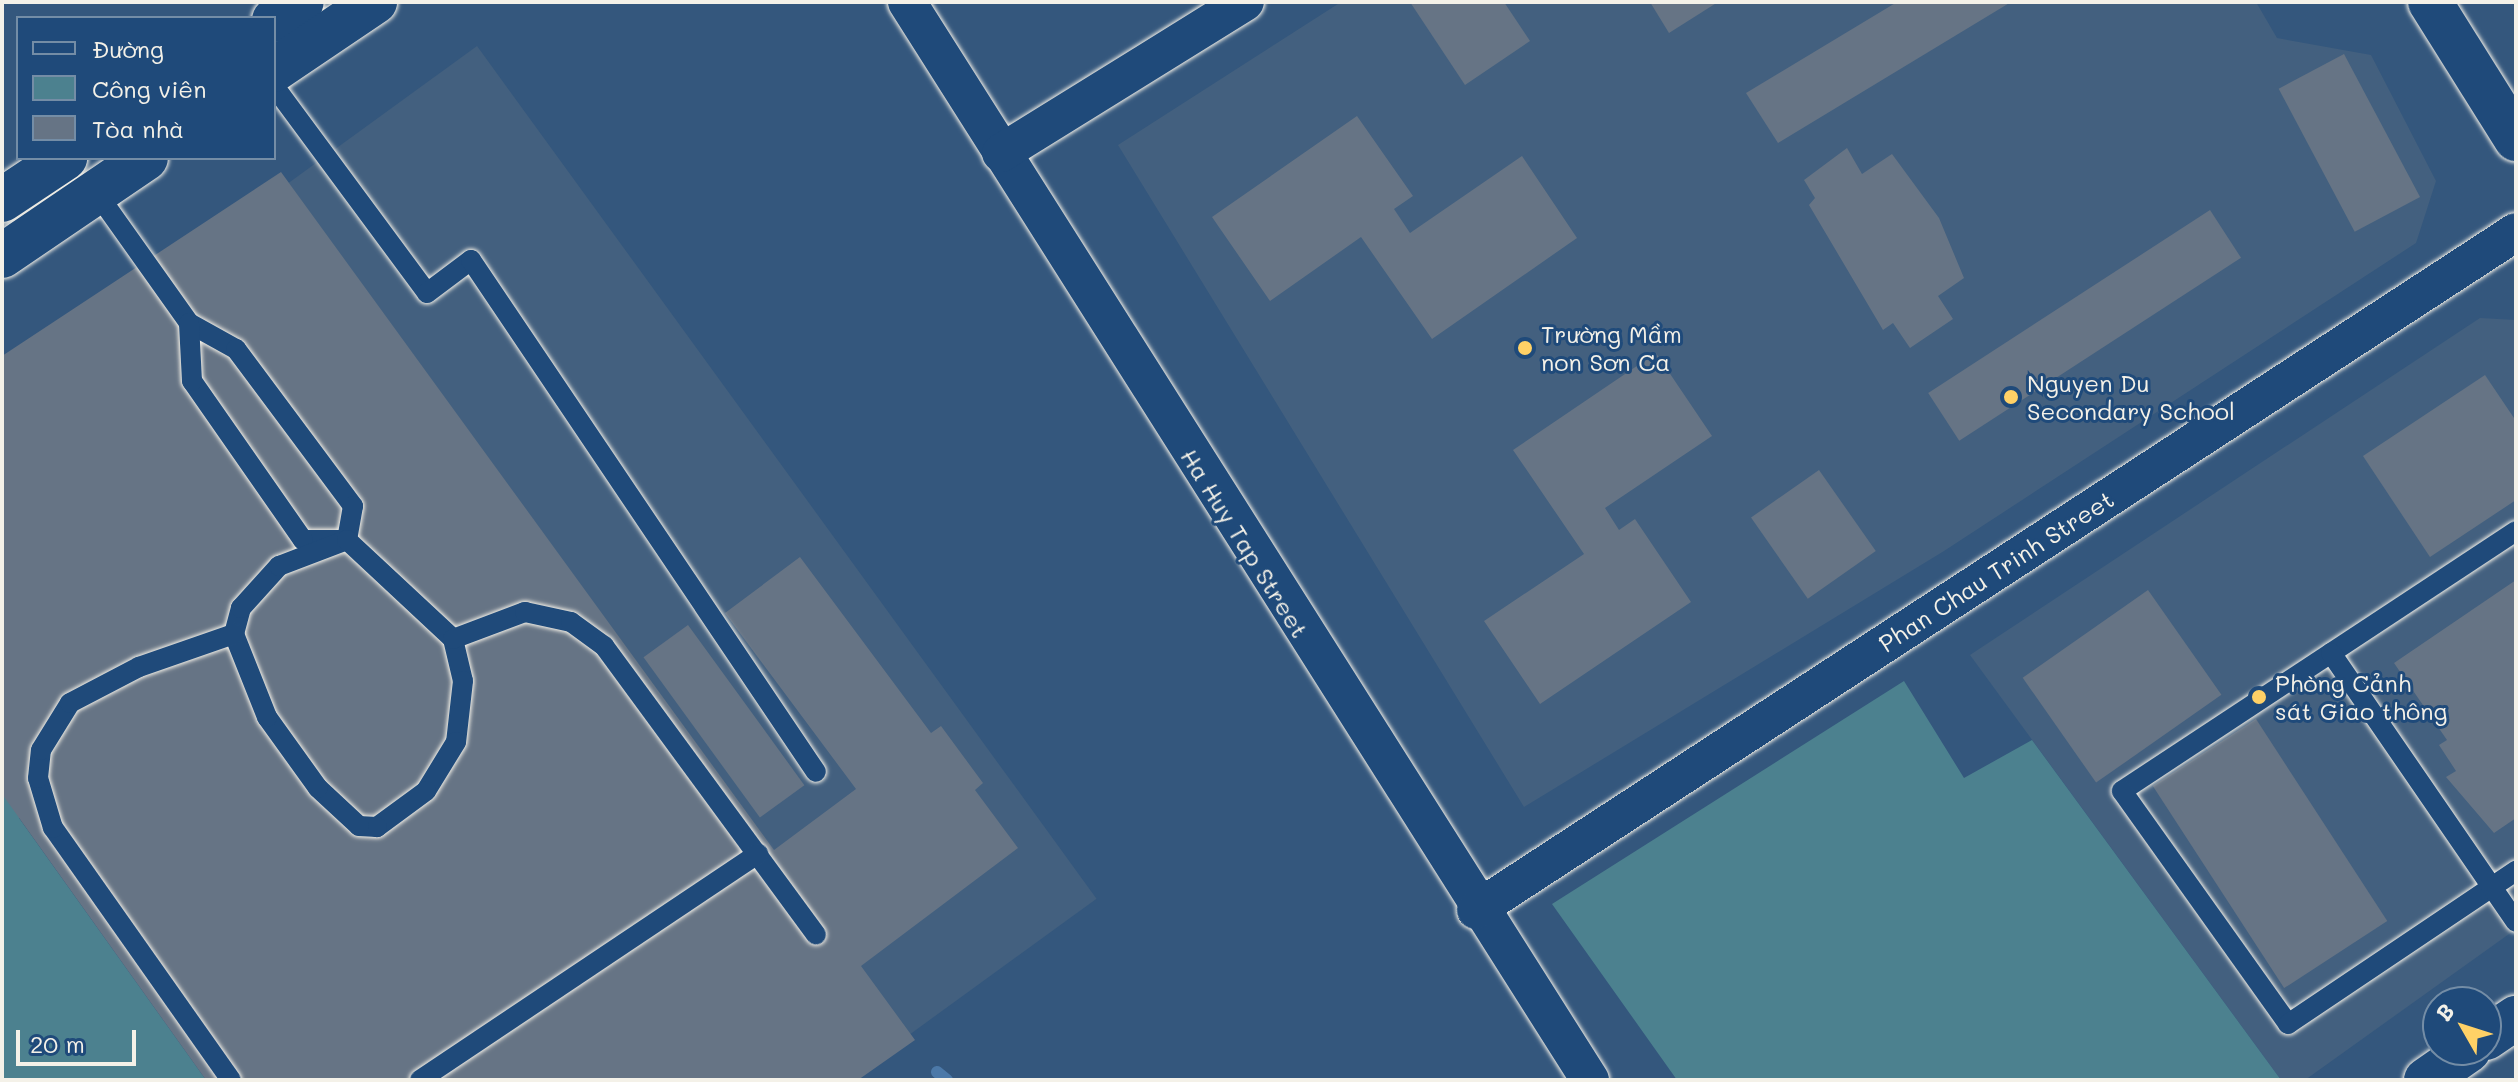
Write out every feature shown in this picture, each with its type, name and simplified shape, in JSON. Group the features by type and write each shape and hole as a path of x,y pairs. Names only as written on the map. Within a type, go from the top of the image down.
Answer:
{"main road":[{"path":"276,19 302,2"},
{"path":"276,69 375,2"},
{"path":"2430,2 2516,139"},
{"path":"2,200 62,160"},
{"path":"2,256 143,160"},
{"path":"2426,1080 2446,1066"}],"street":[{"name":"Ha Huy Tap Street","path":"907,2 1476,910 1590,1080"},
{"path":"1001,153 1245,2"},
{"name":"Phan Chau Trinh Street","path":"1476,910 2516,232"}],"lane":[{"path":"276,89 427,293 471,260 816,772"},
{"path":"96,192 189,323 236,349 353,506 347,540"},
{"path":"189,323 192,381 303,540 347,540 453,639 463,681 456,742 426,791 377,827 359,826 318,788 267,717 234,634 241,608 279,566 347,540"},
{"path":"2516,531 2122,791 2288,1024 2516,871"},
{"path":"453,639 525,612 579,627 604,646 816,935"},
{"path":"231,1080 53,828 38,778 41,750 70,703 139,667 234,634"},
{"path":"2331,653 2516,922"},
{"path":"420,1080 758,854"}],"shaded area":[{"path":"1341,2 2256,2 2277,38 2371,55 2436,181 2416,243 1944,551 1524,807 1118,145"},
{"path":"477,46 1097,899 908,1036 288,183"},
{"name":"Phòng Cảnh sát Giao thông","path":"2480,318 2516,320 2516,929 2436,986 2422,986 2422,996 2305,1080 2281,1080 1970,655"}],"green space":[{"path":"2,416 24,751 19,818 206,1080 2,1080"},
{"path":"1904,681 1964,778 2032,740 2281,1080 1677,1080 1552,904"}],"building":[{"path":"1410,2 1504,2 1530,41 1465,85"},
{"path":"1650,2 1718,2 1669,33"},
{"path":"1897,2 2011,2 1778,143 1746,93"},
{"path":"2344,54 2420,197 2355,232 2279,89"},
{"path":"1357,116 1413,196 1394,209 1410,233 1522,156 1577,238 1432,339 1361,237 1270,301 1212,217"},
{"path":"1847,148 1862,174 1892,154 1939,218 1964,278 1938,296 1953,319 1910,348 1893,323 1883,330 1809,205 1815,198 1804,180"},
{"path":"281,172 774,850 856,789 725,613 800,557 931,733 941,726 983,783 975,790 1018,848 861,966 915,1040 858,1080 206,1080 2,794 2,356"},
{"path":"2210,210 2241,258 1959,441 1928,393"},
{"path":"1656,353 1712,436 1605,508 1619,530 1635,519 1691,602 1540,704 1484,621 1584,554 1513,450"},
{"path":"2485,375 2516,421 2516,500 2430,557 2363,456"},
{"path":"1819,470 1876,551 1808,599 1751,518"},
{"path":"2516,580 2516,818 2494,833 2446,777 2456,771 2439,745 2447,740 2394,663"},
{"path":"2148,590 2221,695 2096,783 2023,678"},
{"path":"688,625 804,785 760,818 644,657"},
{"path":"2256,719 2387,921 2284,988 2153,786"}],"waterway":[{"path":"937,1072 947,1080"}],"place":[{"name":"Trường Mầm non Sơn Ca","path":"1525,348"},
{"name":"Nguyen Du Secondary School","path":"2011,397"},
{"name":"Phòng Cảnh sát Giao thông","path":"2259,697"}]}
